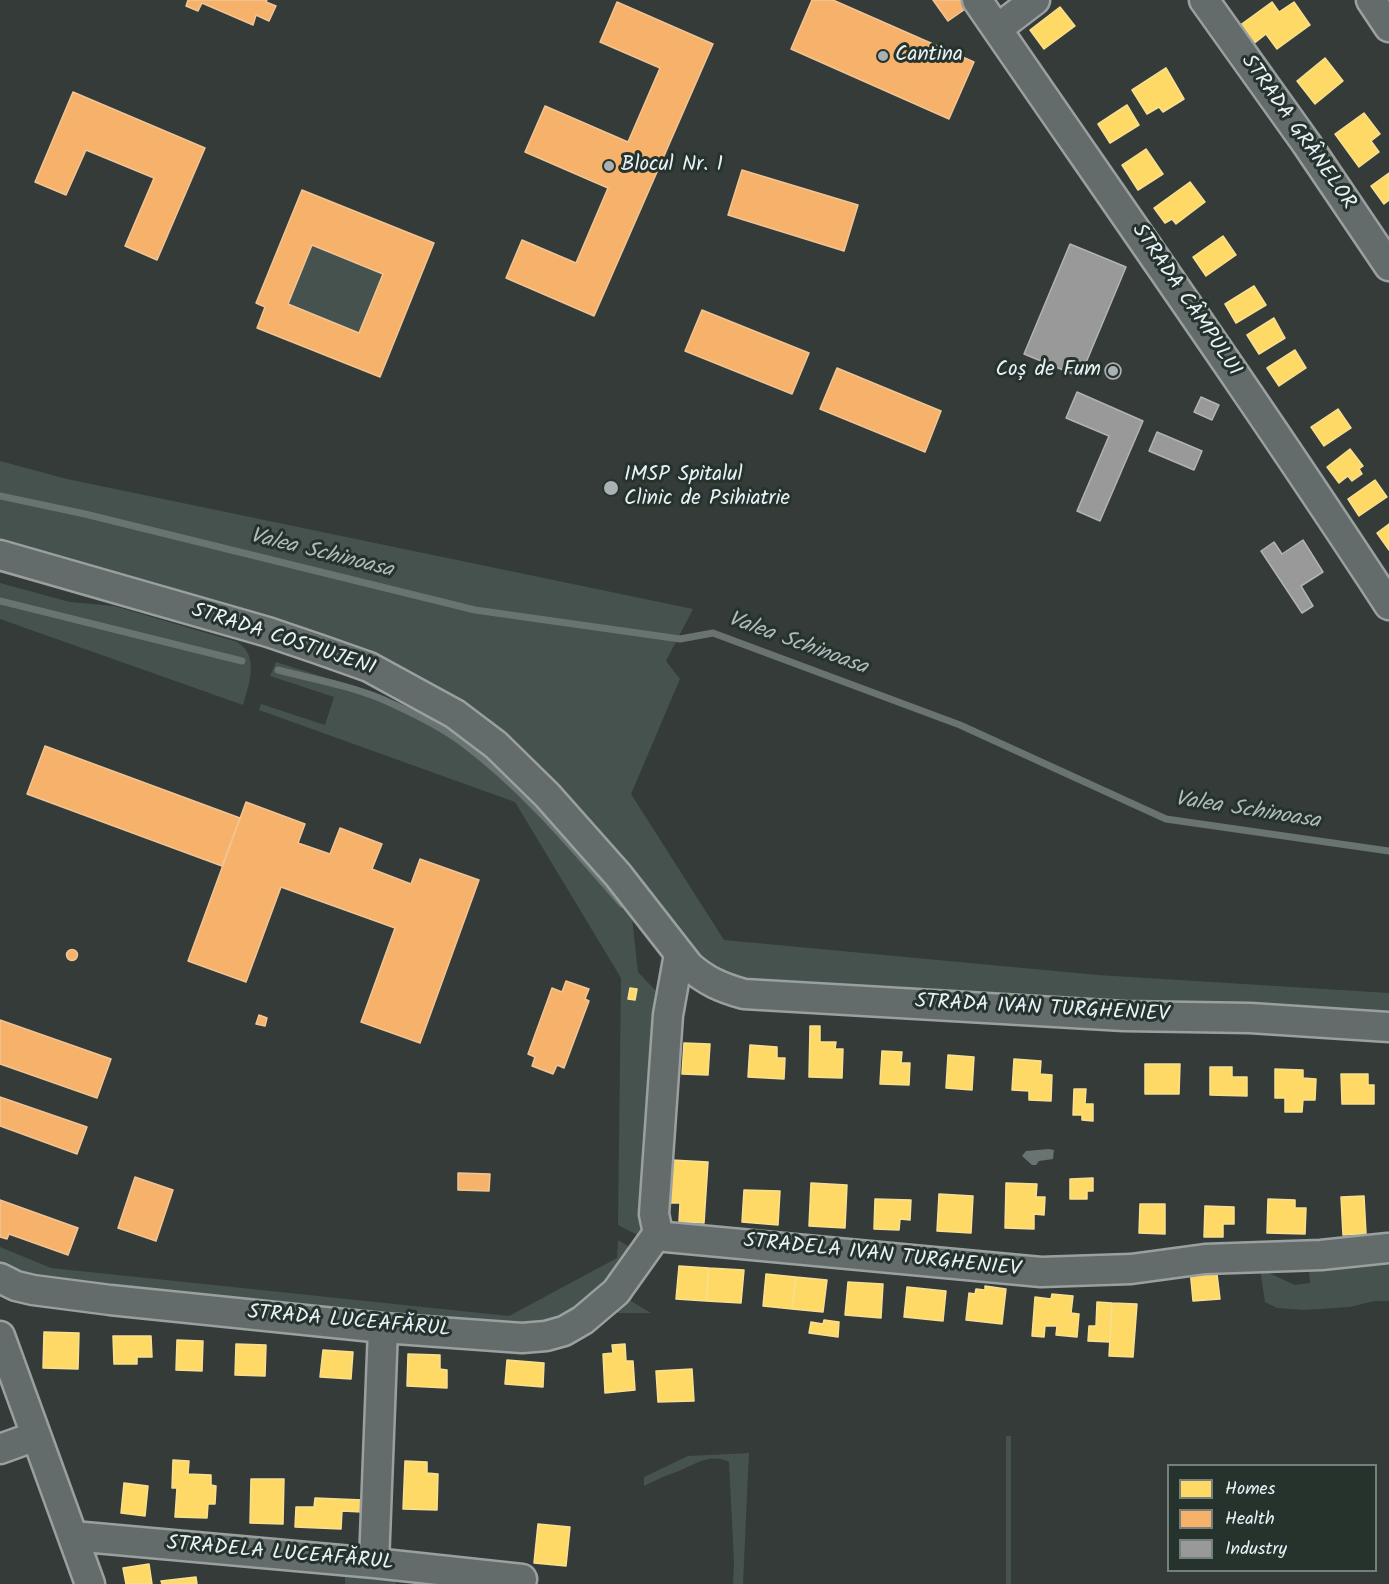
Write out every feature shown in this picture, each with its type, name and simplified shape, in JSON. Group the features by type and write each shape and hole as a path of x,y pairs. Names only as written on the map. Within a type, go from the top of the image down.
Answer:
{"street":[{"name":"STRADA CÂMPULUI","path":"977,0 1233,371 1389,605"},
{"path":"997,29 1035,0"},
{"name":"STRADA GRÂNELOR","path":"1204,0 1306,143 1389,266"},
{"path":"1371,0 1389,27"},
{"name":"STRADA COSTIUJENI","path":"0,555 268,632 318,649 369,667 455,714 496,745 547,795 618,875 680,954 700,975"},
{"path":"658,1233 654,1214 667,1026 680,954"},
{"name":"STRADA IVAN TURGHENIEV","path":"700,975 722,988 744,994 1124,1016 1250,1018 1389,1026"},
{"name":"STRADELA IVAN TURGHENIEV","path":"658,1233 677,1240 738,1242 1041,1272 1131,1269 1205,1259 1322,1255 1388,1248"},
{"name":"STRADA LUCEAFĂRUL","path":"0,1278 16,1286 44,1292 110,1300 383,1328 522,1338 546,1336 564,1331 583,1320 616,1292 658,1233"},
{"path":"374,1563 383,1328"},
{"path":"0,1336 90,1584"},
{"path":"0,1449 36,1436"},
{"name":"STRADELA LUCEAFĂRUL","path":"73,1536 374,1563 522,1579"}],"shaded area":[{"path":"312,245 383,274 359,333 288,304"},
{"path":"0,461 67,479 693,609 666,661 680,679 631,794 724,940 1098,975 1389,993 1389,1019 754,987 705,967 471,715 0,545"},
{"path":"0,583 70,602 114,606 237,642 244,648 251,663 250,680 243,705 0,619"},
{"path":"276,662 381,695 430,718 477,747 517,782 626,902 632,917 638,972 657,992 663,1007 653,1164 641,1237 618,1225 621,978 515,802 259,710 261,704 325,725 334,697 270,676"},
{"path":"1054,1150 1053,1159 1039,1161 1036,1165 1032,1165 1022,1156 1026,1151"},
{"path":"618,1240 636,1251 564,1325 510,1329 416,1316 355,1315 46,1288 0,1264 0,1247 51,1268 509,1316 617,1258"},
{"path":"1389,1254 1389,1301 1374,1301 1350,1307 1304,1310 1277,1308 1265,1302 1260,1269 1295,1285 1310,1283 1308,1263"},
{"path":"636,1288 631,1301 651,1313 598,1313"},
{"path":"1006,1436 1011,1436 1011,1584 1006,1584"},
{"path":"749,1453 743,1584 733,1584 729,1462 716,1459 703,1460 644,1486 644,1477 688,1456"},
{"path":"237,1561 394,1572 396,1584 345,1584 345,1577"}],"building: Homes":[{"path":"1272,2 1279,12 1294,2 1310,25 1277,49 1266,34 1252,45 1239,26"},
{"path":"1060,7 1075,26 1044,49 1030,30"},
{"path":"1325,58 1343,81 1315,104 1297,81"},
{"path":"1166,68 1184,99 1163,112 1159,107 1147,114 1132,90"},
{"path":"1127,105 1139,125 1110,143 1098,124"},
{"path":"1364,113 1380,134 1371,141 1379,152 1359,167 1335,134"},
{"path":"1146,149 1163,174 1138,190 1122,165"},
{"path":"1389,173 1389,200 1384,204 1371,186"},
{"path":"1190,182 1205,202 1176,224 1172,219 1165,223 1154,208"},
{"path":"1223,236 1236,255 1206,276 1193,257"},
{"path":"1254,286 1266,305 1236,323 1225,304"},
{"path":"1274,318 1285,338 1259,354 1247,335"},
{"path":"1295,350 1306,368 1279,386 1267,368"},
{"path":"1338,409 1351,428 1324,446 1311,427"},
{"path":"1350,449 1363,466 1359,469 1362,474 1352,481 1348,476 1339,483 1327,467"},
{"path":"1375,480 1387,497 1359,516 1348,499"},
{"path":"1389,524 1389,550 1377,533"},
{"path":"630,988 637,989 635,1000 628,999"},
{"path":"810,1026 820,1026 820,1042 836,1042 835,1049 843,1049 842,1078 809,1077"},
{"path":"684,1043 710,1044 708,1075 682,1074"},
{"path":"750,1045 777,1047 777,1058 785,1058 784,1079 748,1077"},
{"path":"882,1051 902,1052 901,1063 910,1063 909,1085 880,1084"},
{"path":"948,1055 974,1057 972,1090 946,1088"},
{"path":"1014,1059 1041,1061 1040,1074 1052,1075 1051,1101 1029,1100 1029,1091 1012,1090"},
{"path":"1145,1064 1180,1064 1179,1094 1145,1094"},
{"path":"1210,1067 1232,1067 1232,1077 1247,1077 1247,1096 1210,1095"},
{"path":"1275,1069 1303,1070 1303,1078 1316,1079 1315,1100 1303,1100 1302,1112 1285,1112 1285,1098 1275,1098"},
{"path":"1341,1074 1368,1074 1368,1085 1374,1085 1374,1104 1342,1104"},
{"path":"1074,1089 1086,1089 1085,1104 1093,1104 1093,1121 1082,1120 1082,1115 1073,1115"},
{"path":"672,1160 708,1162 704,1223 679,1222 680,1203 670,1203"},
{"path":"1093,1178 1093,1191 1087,1191 1087,1199 1070,1199 1070,1179"},
{"path":"811,1183 847,1185 845,1228 809,1226"},
{"path":"1006,1183 1037,1184 1036,1197 1045,1197 1044,1215 1034,1214 1034,1229 1005,1228"},
{"path":"744,1190 780,1191 778,1225 742,1222"},
{"path":"939,1194 973,1196 971,1233 937,1231"},
{"path":"1364,1196 1366,1234 1343,1235 1341,1197"},
{"path":"875,1199 911,1200 910,1220 900,1219 899,1230 874,1229"},
{"path":"1268,1199 1295,1200 1295,1208 1306,1208 1305,1234 1267,1233"},
{"path":"1140,1204 1165,1204 1165,1234 1139,1233"},
{"path":"1205,1206 1234,1207 1234,1224 1223,1224 1223,1237 1204,1237"},
{"path":"679,1266 709,1268 706,1301 676,1299"},
{"path":"1216,1266 1220,1299 1193,1301 1190,1269"},
{"path":"709,1268 744,1270 741,1303 706,1301"},
{"path":"766,1274 796,1277 792,1309 763,1306"},
{"path":"796,1277 827,1280 823,1312 792,1309"},
{"path":"848,1282 883,1284 881,1318 845,1315"},
{"path":"985,1286 1006,1289 1002,1324 966,1320 969,1293 975,1294 976,1289 985,1290"},
{"path":"907,1287 946,1291 943,1321 904,1317"},
{"path":"1052,1294 1073,1296 1071,1313 1079,1314 1077,1337 1056,1335 1057,1326 1045,1326 1044,1337 1032,1336 1035,1297 1051,1299"},
{"path":"1097,1302 1112,1303 1110,1342 1088,1341 1089,1326 1096,1326"},
{"path":"1112,1303 1137,1304 1133,1357 1109,1356"},
{"path":"824,1320 839,1322 838,1337 809,1333 811,1322 823,1324"},
{"path":"44,1332 79,1333 78,1369 43,1368"},
{"path":"113,1336 151,1336 152,1357 137,1357 137,1364 114,1364"},
{"path":"177,1340 203,1341 202,1371 176,1370"},
{"path":"236,1344 266,1345 265,1376 235,1375"},
{"path":"625,1344 626,1361 633,1361 635,1390 605,1393 603,1354 613,1353 612,1345"},
{"path":"323,1350 353,1352 351,1379 320,1377"},
{"path":"408,1354 440,1355 440,1369 447,1370 447,1388 407,1386"},
{"path":"507,1360 544,1363 543,1387 505,1384"},
{"path":"692,1369 694,1401 658,1402 656,1371"},
{"path":"173,1460 189,1461 188,1474 211,1475 211,1485 216,1486 215,1504 208,1504 207,1518 175,1517 177,1488 172,1488"},
{"path":"405,1461 427,1462 427,1473 438,1474 437,1510 403,1509"},
{"path":"251,1479 284,1479 283,1524 250,1523"},
{"path":"124,1483 148,1486 145,1516 121,1513"},
{"path":"315,1498 363,1500 362,1512 342,1511 341,1529 295,1527 296,1507 314,1507"},
{"path":"538,1524 570,1527 566,1566 534,1563"},
{"path":"149,1564 152,1584 126,1584 123,1568"},
{"path":"196,1577 197,1584 162,1584 161,1581"}],"building: Health":[{"path":"188,0 267,0 266,2 276,6 269,21 256,15 253,25 202,3 198,11 186,6"},
{"name":"Cantina","path":"812,0 833,0 974,62 949,119 791,49"},
{"path":"933,0 967,0 971,5 948,21"},
{"name":"Blocul Nr. 1","path":"617,2 713,44 594,316 506,278 522,240 576,263 608,188 525,152 545,106 628,142 660,68 600,42"},
{"path":"73,92 205,148 157,260 125,246 154,178 86,150 66,195 35,182"},
{"path":"742,170 858,205 844,251 728,215"},
{"path":"302,190 434,243 380,377 257,328 265,307 256,303","holes":["312,245 383,274 359,333 288,304"]},
{"path":"702,310 809,353 792,394 685,351"},
{"path":"837,368 941,411 925,452 820,409"},
{"path":"45,746 240,818 222,866 27,794"},
{"path":"246,802 305,824 298,843 330,854 340,828 382,844 372,869 411,884 420,859 479,880 420,1043 361,1022 395,928 281,887 246,982 188,961"},
{"path":"72,950 76,951 76,959 72,960 68,959 67,955 68,951"},
{"path":"566,981 589,989 585,999 589,1001 564,1068 557,1065 553,1074 532,1066 535,1057 528,1054 552,988 562,992"},
{"path":"259,1015 267,1018 265,1026 256,1024"},
{"path":"0,1020 111,1059 97,1098 0,1064"},
{"path":"0,1097 87,1127 77,1154 0,1126"},
{"path":"458,1173 490,1174 489,1191 458,1190"},
{"path":"135,1177 173,1190 156,1241 118,1228"},
{"path":"0,1200 78,1228 68,1255 9,1234 7,1239 0,1237"}],"building: Industry":[{"path":"1070,244 1126,267 1080,377 1024,354"},
{"name":"Coș de Fum","path":"1110,363 1116,363 1121,371 1119,377 1110,379 1105,374 1105,368"},
{"path":"1077,392 1143,421 1100,521 1077,511 1109,436 1066,418"},
{"path":"1201,397 1219,405 1212,420 1194,412"},
{"path":"1157,432 1202,451 1194,470 1149,451"},
{"path":"1303,540 1323,572 1301,586 1313,606 1302,613 1261,551 1274,542 1282,554"}],"waterway":[{"name":"Valea Schinoasa","path":"0,496 85,514 475,610 680,639 713,633 960,725 1166,819 1389,851"},
{"path":"0,601 242,661"},
{"path":"278,670 371,695 415,714 455,737 528,800 622,904"}],"place":[{"name":"Cantina","path":"883,56"},
{"name":"Blocul Nr. 1","path":"609,166"},
{"name":"Coș de Fum","path":"1113,371"},
{"name":"IMSP Spitalul Clinic de Psihiatrie","path":"611,488"}]}
